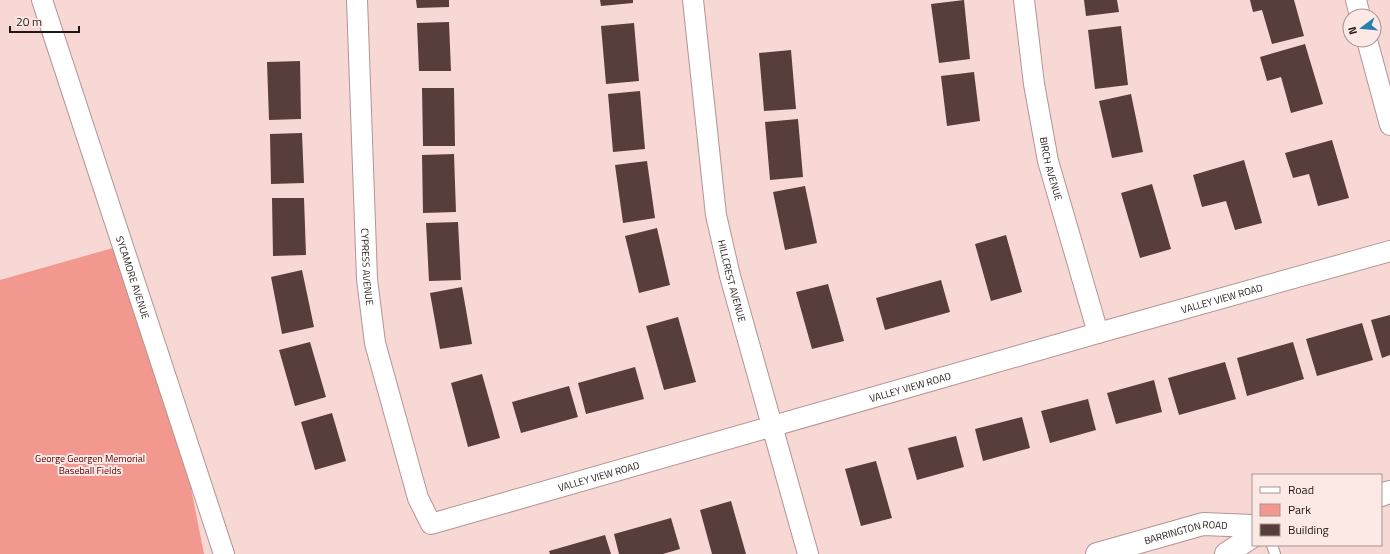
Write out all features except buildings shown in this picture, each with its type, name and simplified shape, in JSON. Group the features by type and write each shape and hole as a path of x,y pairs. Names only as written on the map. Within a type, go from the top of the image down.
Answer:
{"main road":[{"name":"BARRINGTON ROAD","path":"1097,554 1203,524 1252,526"},
{"path":"1226,554 1252,537"}],"street":[{"name":"SYCAMORE AVENUE","path":"42,0 224,554"},
{"name":"CYPRESS AVENUE","path":"357,0 367,279 371,316 375,343 418,498 431,524"},
{"name":"HILLCREST AVENUE","path":"693,0 716,216 730,276 808,554"},
{"name":"BIRCH AVENUE","path":"1024,0 1034,84 1048,161 1098,333"},
{"path":"1369,48 1390,125"},
{"name":"VALLEY VIEW ROAD","path":"431,524 1390,251"}],"green space":[{"name":"George Georgen Memorial Baseball Fields","path":"113,248 190,483 204,554 0,554 0,280"}]}
